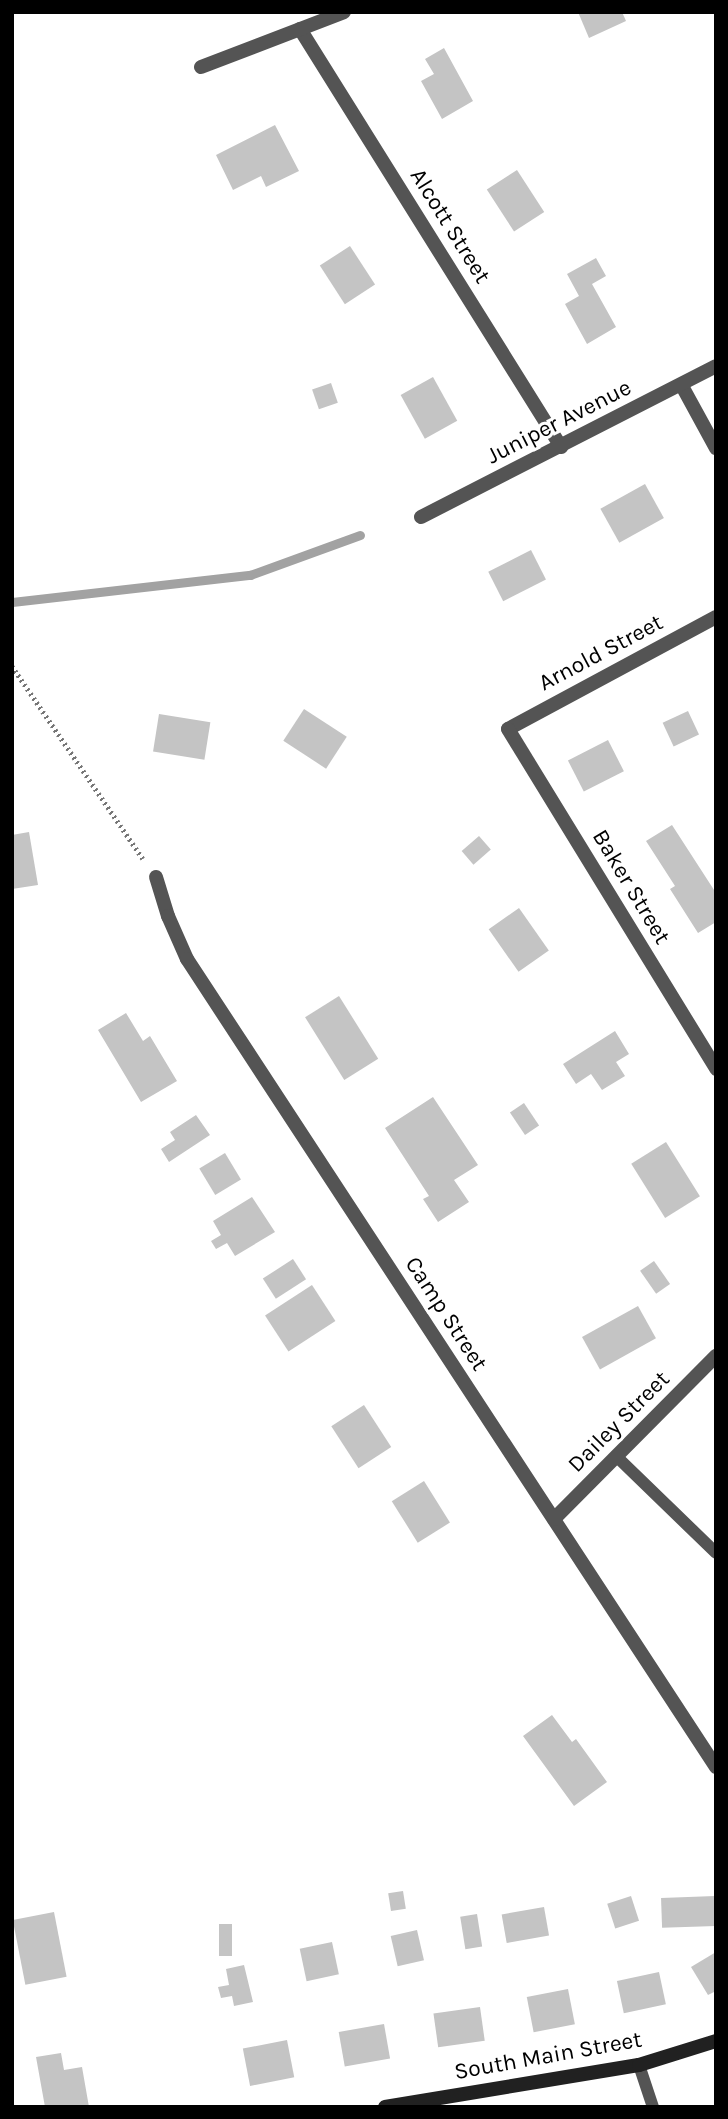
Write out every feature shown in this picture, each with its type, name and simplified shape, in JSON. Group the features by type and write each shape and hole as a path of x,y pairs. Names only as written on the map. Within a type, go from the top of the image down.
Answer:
{"main road":[{"name":"South Main Street","path":"385,2107 639,2065 716,2041"}],"street":[{"path":"201,66 344,12"},
{"name":"Alcott Street","path":"300,29 561,447"},
{"name":"Juniper Avenue","path":"421,517 682,386 716,366"},
{"path":"682,386 716,448"},
{"name":"Arnold Street","path":"508,729 716,617"},
{"name":"Baker Street","path":"508,729 716,1069"},
{"name":"Camp Street","path":"156,877 187,959 714,1759"},
{"name":"Dailey Street","path":"554,1519 716,1356"}],"lane":[{"path":"616,1456 716,1553"},
{"path":"639,2065 653,2107"}],"path":[{"path":"12,666 156,877"}],"building":[{"path":"578,12 622,12 626,21 589,38"},
{"path":"444,48 473,101 442,119 421,81 434,74 425,59"},
{"path":"275,125 299,171 266,187 261,176 233,190 216,155"},
{"path":"517,170 544,212 514,232 487,190"},
{"path":"350,246 375,285 345,304 320,266"},
{"path":"596,258 606,276 592,284 616,327 587,344 565,304 579,296 567,274"},
{"path":"433,377 457,421 425,439 401,395"},
{"path":"331,383 338,403 319,409 312,390"},
{"path":"645,484 664,518 619,543 600,509"},
{"path":"531,550 546,579 503,601 488,572"},
{"path":"304,709 347,737 326,769 283,741"},
{"path":"688,711 699,735 674,746 663,723"},
{"path":"159,714 210,722 204,760 153,752"},
{"path":"608,740 624,771 584,792 568,760"},
{"path":"672,825 716,893 716,922 698,933 670,889 675,886 646,841"},
{"path":"29,832 38,885 12,889 12,835"},
{"path":"479,836 491,850 473,865 462,851"},
{"path":"519,908 549,951 519,972 489,929"},
{"path":"339,996 378,1059 344,1080 305,1017"},
{"path":"126,1013 143,1041 150,1036 177,1081 141,1102 98,1030"},
{"path":"615,1031 629,1054 616,1062 625,1076 602,1090 591,1074 576,1084 563,1064"},
{"path":"433,1097 478,1165 454,1180 469,1202 438,1222 423,1199 429,1196 385,1128"},
{"path":"524,1103 539,1125 525,1135 510,1113"},
{"path":"196,1115 210,1135 169,1162 161,1149 175,1140 170,1132"},
{"path":"666,1142 700,1196 665,1218 631,1164"},
{"path":"225,1153 241,1180 215,1195 199,1168"},
{"path":"252,1197 275,1232 235,1256 227,1243 216,1249 211,1241 221,1235 213,1221"},
{"path":"293,1259 306,1279 276,1299 263,1279"},
{"path":"654,1261 670,1284 656,1294 640,1271"},
{"path":"312,1285 335,1321 288,1352 265,1315"},
{"path":"638,1306 656,1338 600,1369 582,1337"},
{"path":"364,1405 391,1447 359,1468 331,1426"},
{"path":"424,1481 450,1523 418,1543 392,1501"},
{"path":"552,1715 572,1742 576,1739 607,1782 574,1806 523,1736"},
{"path":"403,1891 406,1909 391,1911 388,1893"},
{"path":"631,1896 639,1921 615,1928 607,1904"},
{"path":"715,1896 716,1926 662,1928 661,1898"},
{"path":"544,1907 549,1936 507,1943 502,1914"},
{"path":"54,1912 67,1977 25,1985 13,1920"},
{"path":"477,1914 482,1947 465,1949 460,1917"},
{"path":"219,1924 232,1924 232,1956 219,1956"},
{"path":"417,1930 424,1960 398,1966 391,1936"},
{"path":"332,1942 339,1974 307,1981 300,1949"},
{"path":"716,1952 716,1991 708,1995 691,1967"},
{"path":"244,1965 253,2002 234,2006 232,1996 221,1998 218,1987 229,1985 226,1969"},
{"path":"659,1972 666,2004 624,2013 617,1981"},
{"path":"568,1989 575,2024 534,2032 527,1997"},
{"path":"480,2007 485,2041 438,2047 433,2014"},
{"path":"384,2024 390,2058 345,2066 339,2032"},
{"path":"287,2040 294,2077 250,2086 243,2049"},
{"path":"61,2053 64,2070 82,2067 89,2107 45,2107 36,2057"}],"waterway":[{"path":"12,602 250,575 360,535"}]}
